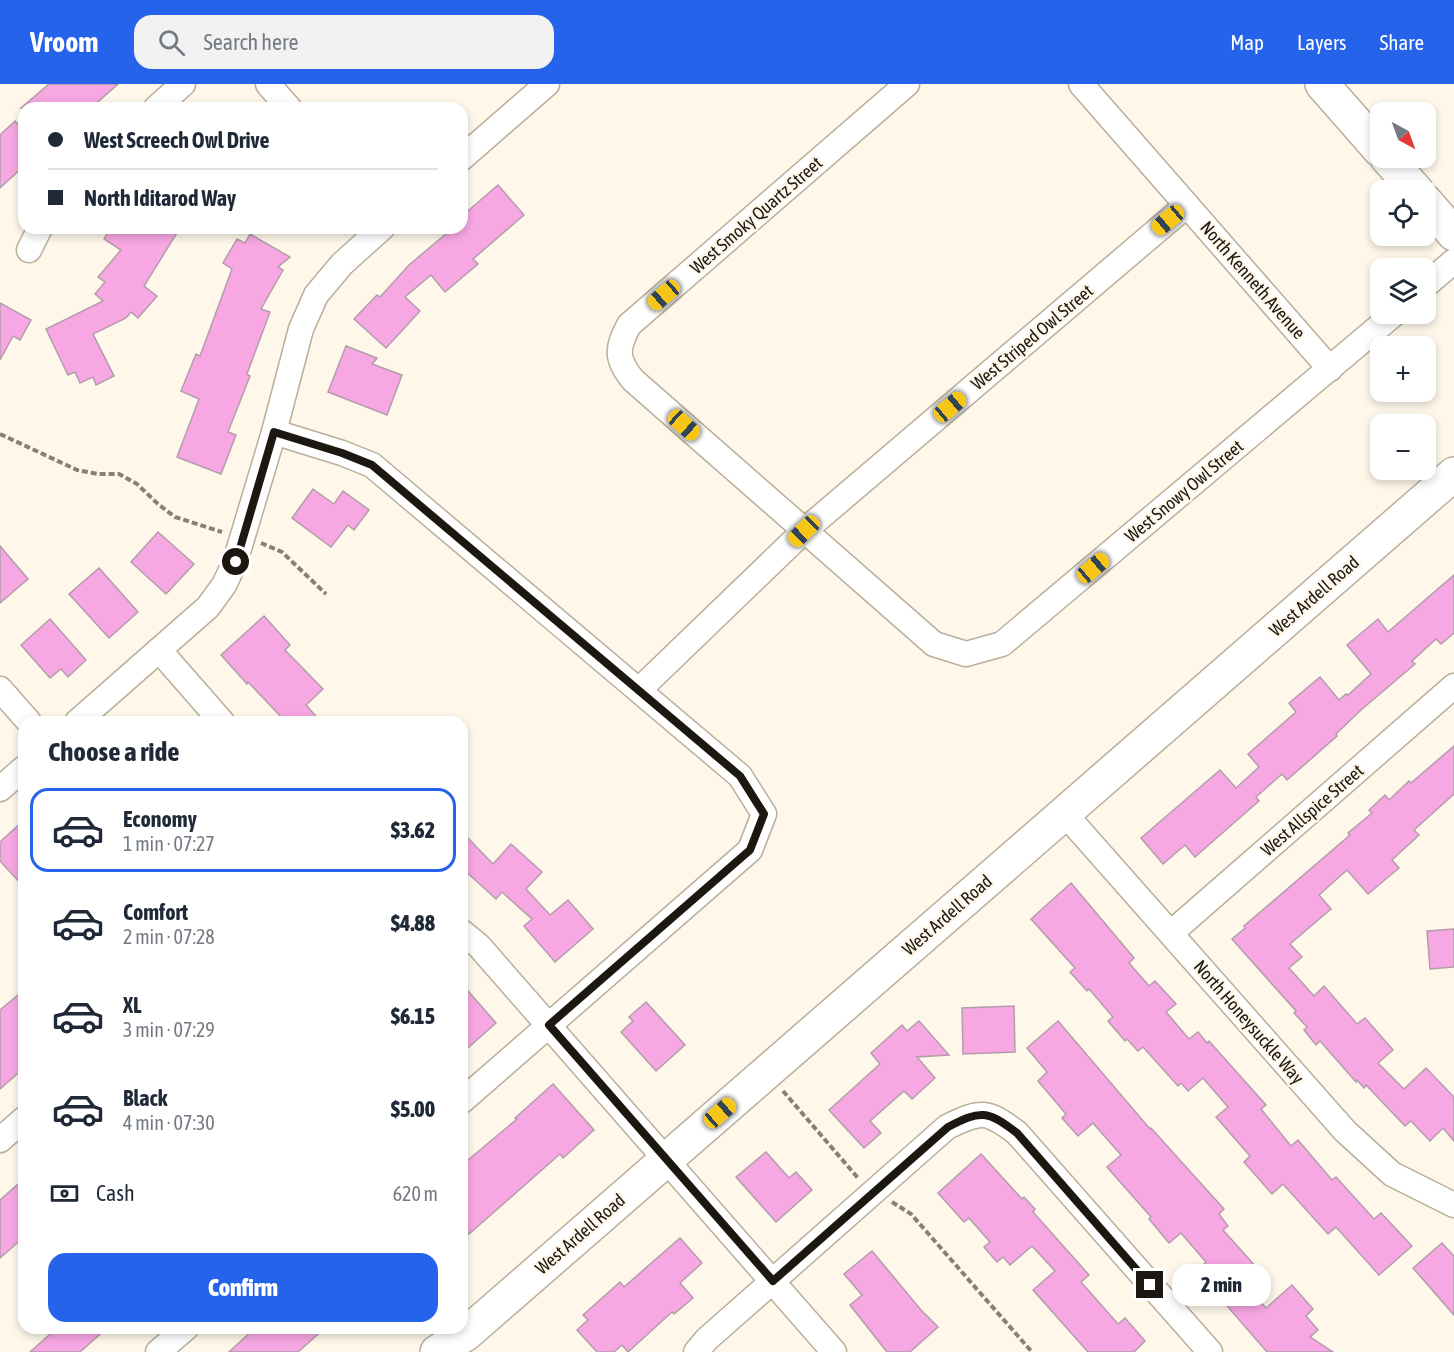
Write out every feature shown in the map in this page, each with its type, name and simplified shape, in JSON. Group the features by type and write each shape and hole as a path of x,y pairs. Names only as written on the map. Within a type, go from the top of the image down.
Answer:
{"street":[{"path":"163,102 183,84"},
{"path":"268,84 284,102"},
{"path":"468,153 547,84"},
{"name":"West Smoky Quartz Street","path":"804,531 633,380 622,367 619,354 621,340 629,325 907,84"},
{"name":"North Kenneth Avenue","path":"1081,84 1330,369"},
{"path":"1322,84 1370,139"},
{"path":"1396,168 1407,180"},
{"name":"West Striped Owl Street","path":"639,690 804,531 1187,205"},
{"path":"1436,214 1454,234"},
{"path":"29,250 37,234"},
{"path":"84,716 208,607 228,577 236,562 301,329 316,295 342,264 375,234"},
{"path":"1436,277 1454,261"},
{"name":"West Snowy Owl Street","path":"804,531 934,644 966,654 1002,644 1382,324"},
{"path":"274,432 372,465 740,776 764,814 750,850 468,1096"},
{"name":"West Ardell Road","path":"468,1332 1454,474"},
{"path":"159,650 217,716"},
{"name":"West Allspice Street","path":"1171,933 1454,686"},
{"path":"0,689 24,716"},
{"path":"0,789 18,773"},
{"name":"North Honeysuckle Way","path":"1065,814 1345,1131 1392,1174 1454,1205"},
{"path":"468,937 479,946 549,1025 834,1352"},
{"path":"696,1352 707,1339 948,1127 967,1117 984,1114 1000,1120 1017,1133 1210,1352"},
{"path":"0,1140 18,1124"},
{"path":"158,1352 179,1334"},
{"name":"West Ardell Road","path":"437,1352 466,1334"}],"path":[{"path":"0,434 77,470 98,474 119,474 137,484 175,517 194,525 282,552 326,594"},
{"path":"777,1084 862,1183"},
{"path":"890,1201 911,1214 1032,1352"}],"building":[{"path":"49,84 118,84 98,102 28,102"},
{"path":"15,121 18,124 18,172 0,188 0,135"},
{"path":"498,185 524,215 473,259 478,264 445,292 431,275 405,297 420,311 386,348 354,319 377,295 380,297 409,265 446,234 468,234 468,211"},
{"path":"107,234 176,234 144,286 157,296 138,318 131,312 126,318 93,334 114,376 96,385 93,377 80,383 75,372 68,375 46,329 103,301 95,294 105,282 98,277 121,250 104,239"},
{"path":"250,234 290,257 278,267 283,270 261,309 270,312 247,374 250,376 228,432 236,435 221,474 177,457 199,399 181,391 196,354 200,356 232,269 223,263 237,239 245,243"},
{"path":"0,303 31,320 20,340 13,336 0,360"},
{"path":"346,346 377,358 372,364 402,375 387,415 328,392"},
{"path":"313,489 334,504 343,491 369,510 354,530 348,525 331,547 292,518"},
{"path":"158,532 194,564 166,594 131,562"},
{"path":"0,546 28,579 0,603"},
{"path":"99,568 138,612 109,638 69,594"},
{"path":"1454,575 1454,633 1441,644 1436,639 1412,661 1415,664 1361,710 1336,734 1337,736 1287,780 1282,774 1256,797 1259,801 1195,857 1185,845 1163,864 1141,838 1220,770 1236,788 1259,767 1248,754 1296,712 1289,703 1320,677 1339,700 1346,694 1348,695 1371,674 1347,645 1378,619 1388,632"},
{"path":"264,616 290,645 285,650 323,689 306,705 316,716 280,716 221,655"},
{"path":"50,619 86,660 68,677 61,669 50,678 21,645"},
{"path":"1454,746 1454,794 1414,830 1419,835 1392,860 1399,868 1368,894 1347,870 1319,895 1331,909 1290,944 1302,957 1289,968 1314,996 1324,986 1357,1024 1365,1018 1393,1050 1378,1063 1404,1089 1426,1068 1454,1097 1454,1141 1443,1128 1430,1141 1411,1121 1405,1126 1366,1085 1364,1088 1357,1080 1356,1082 1320,1041 1316,1045 1304,1030 1307,1027 1294,1013 1296,1011 1232,939 1245,928 1244,926 1350,835 1348,833 1372,813 1369,810 1385,795 1389,800 1409,781 1411,783"},
{"path":"18,826 18,880 0,861 0,842"},
{"path":"468,838 493,864 511,844 542,872 526,889 550,915 568,900 593,929 555,962 524,926 532,919 502,892 496,899 468,873"},
{"path":"1071,883 1134,958 1129,963 1149,986 1155,981 1176,1004 1166,1012 1189,1039 1198,1032 1207,1043 1209,1041 1266,1105 1261,1109 1291,1146 1298,1140 1332,1180 1336,1177 1374,1219 1381,1213 1412,1246 1379,1275 1336,1227 1328,1234 1283,1184 1272,1194 1244,1162 1250,1156 1216,1117 1228,1107 1203,1078 1188,1091 1181,1083 1178,1086 1143,1047 1138,1051 1127,1039 1125,1041 1108,1021 1113,1017 1089,989 1087,991 1070,972 1075,968 1031,919"},
{"path":"1454,929 1454,967 1430,969 1427,931"},
{"path":"468,991 496,1023 468,1048"},
{"path":"18,995 18,1073 0,1089 0,1010"},
{"path":"646,1002 685,1045 656,1071 621,1032 633,1021 629,1017"},
{"path":"1014,1006 1015,1052 963,1054 962,1008"},
{"path":"919,1021 949,1055 917,1057 935,1078 912,1099 904,1091 870,1121 881,1133 864,1148 829,1110 880,1064 871,1053 902,1025 907,1031"},
{"path":"1058,1021 1150,1129 1224,1209 1219,1214 1228,1226 1223,1230 1257,1268 1242,1281 1266,1308 1292,1285 1313,1309 1306,1316 1318,1330 1310,1337 1333,1352 1267,1352 1197,1271 1206,1262 1181,1233 1169,1243 1149,1219 1151,1217 1107,1167 1121,1155 1093,1123 1078,1136 1062,1118 1066,1114 1038,1081 1047,1072 1027,1048"},
{"path":"553,1084 594,1130 563,1158 560,1154 469,1234 468,1160 517,1119 515,1118"},
{"path":"766,1152 789,1178 796,1172 812,1190 776,1222 736,1177"},
{"path":"981,1154 1022,1199 1024,1197 1035,1209 1033,1212 1089,1275 1081,1282 1118,1324 1125,1318 1145,1341 1134,1352 1088,1352 1033,1290 1055,1271 1032,1246 1010,1265 1003,1257 997,1262 984,1247 990,1242 969,1218 964,1222 938,1193"},
{"path":"18,1184 18,1242 0,1258 0,1200"},
{"path":"680,1238 702,1263 680,1283 693,1298 674,1314 672,1312 628,1352 622,1345 614,1352 597,1352 577,1330 588,1320 583,1315 620,1282 624,1287"},
{"path":"1442,1243 1454,1256 1454,1315 1413,1268"},
{"path":"872,1251 938,1327 910,1352 887,1352 850,1305 862,1295 844,1274"},
{"path":"50,1334 100,1334 80,1352 30,1352"},
{"path":"248,1334 318,1334 298,1352 229,1352"}],"route":[{"path":"236,562 274,432 372,465 740,776 764,814 750,850 549,1025 773,1281 948,1127 967,1117 984,1114 1000,1120 1017,1133 1150,1285"}]}
